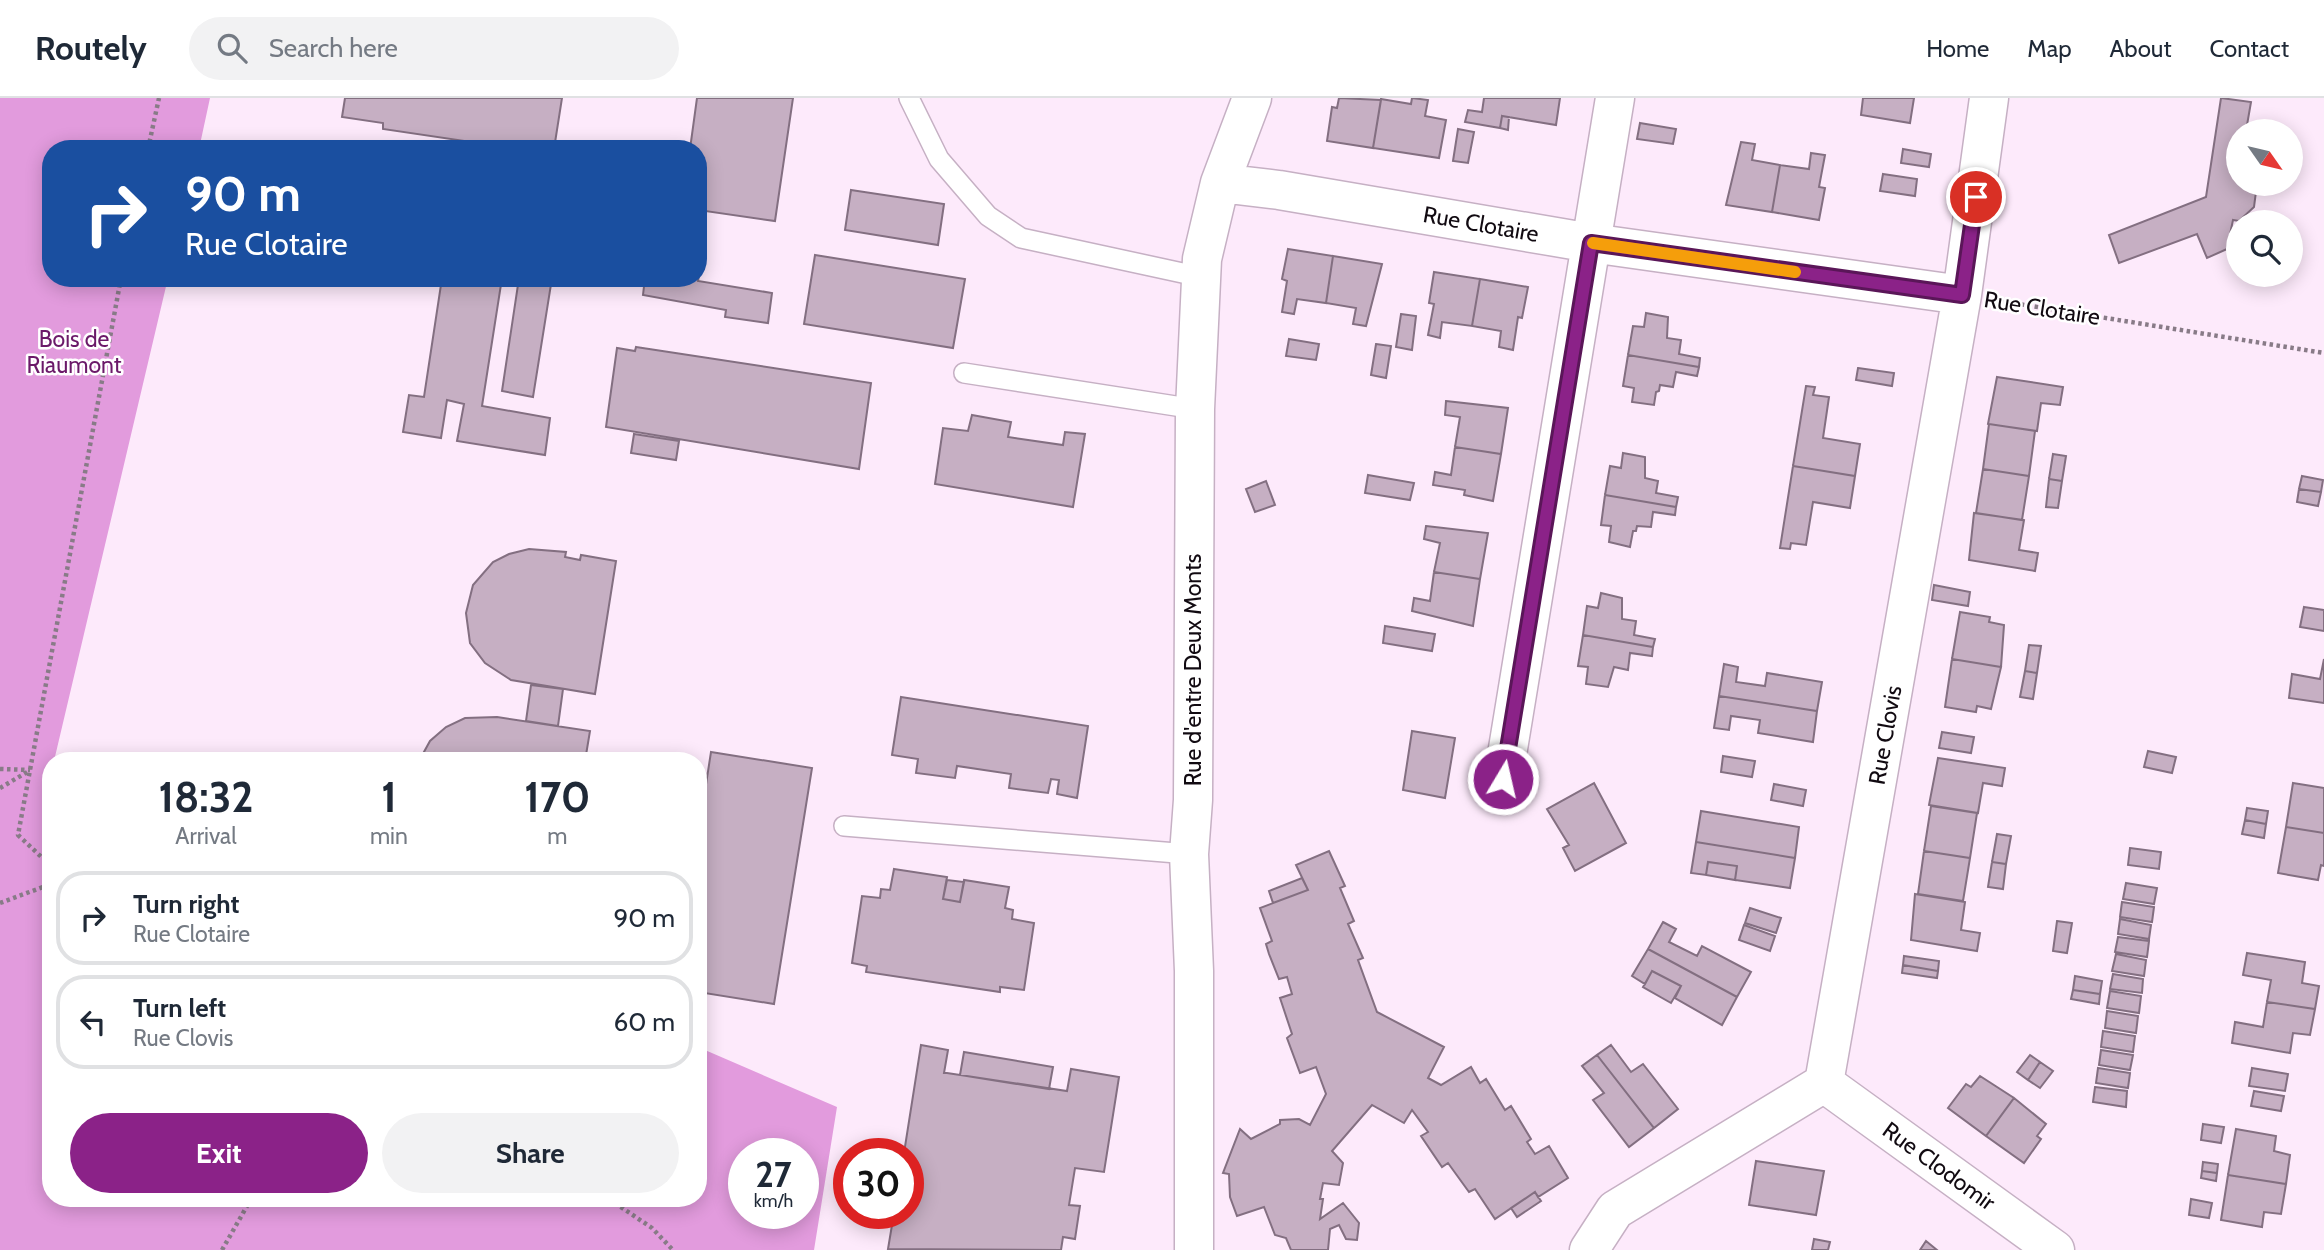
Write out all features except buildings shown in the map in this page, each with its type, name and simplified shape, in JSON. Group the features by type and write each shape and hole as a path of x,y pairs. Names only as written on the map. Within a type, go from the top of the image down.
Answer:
{"street":[{"name":"Rue d'entre Deux Monts","path":"1195,1250 1194,971 1189,853 1193,800 1195,409 1201,277 1202,259 1220,183 1252,98"},
{"path":"1503,779 1615,98"},
{"name":"Rue Clovis","path":"1824,1083 1962,295 1989,98"},
{"name":"Rue Clotaire","path":"1220,183 1279,190 1591,243 1962,295"},
{"path":"1590,1250 1615,1210 1824,1083"},
{"name":"Rue Clodomir","path":"1824,1083 2055,1250"}],"lane":[{"path":"909,98 939,159 988,216 1021,238 1201,277"},
{"path":"964,373 1195,409"},
{"path":"844,826 1189,853"}],"path":[{"path":"150,140 159,98"},
{"path":"42,858 18,835 119,287"},
{"name":"Rue Clotaire","path":"1962,295 2324,353"},
{"path":"0,769 30,770"},
{"path":"0,788 30,770"},
{"path":"0,903 42,887"},
{"path":"222,1250 246,1207"},
{"path":"621,1207 652,1228 673,1250"}],"green space":[{"name":"Bois de Riaumont","path":"0,98 210,98 201,140 42,140 42,287 166,287 56,752 42,752 42,1207 707,1207 707,1051 837,1107 819,1219 819,1138 728,1138 728,1229 817,1229 814,1250 0,1250"}],"slow traffic":[{"path":"1593,243 1795,272"}],"route":[{"path":"1503,779 1591,243 1962,295 1976,197"}]}
